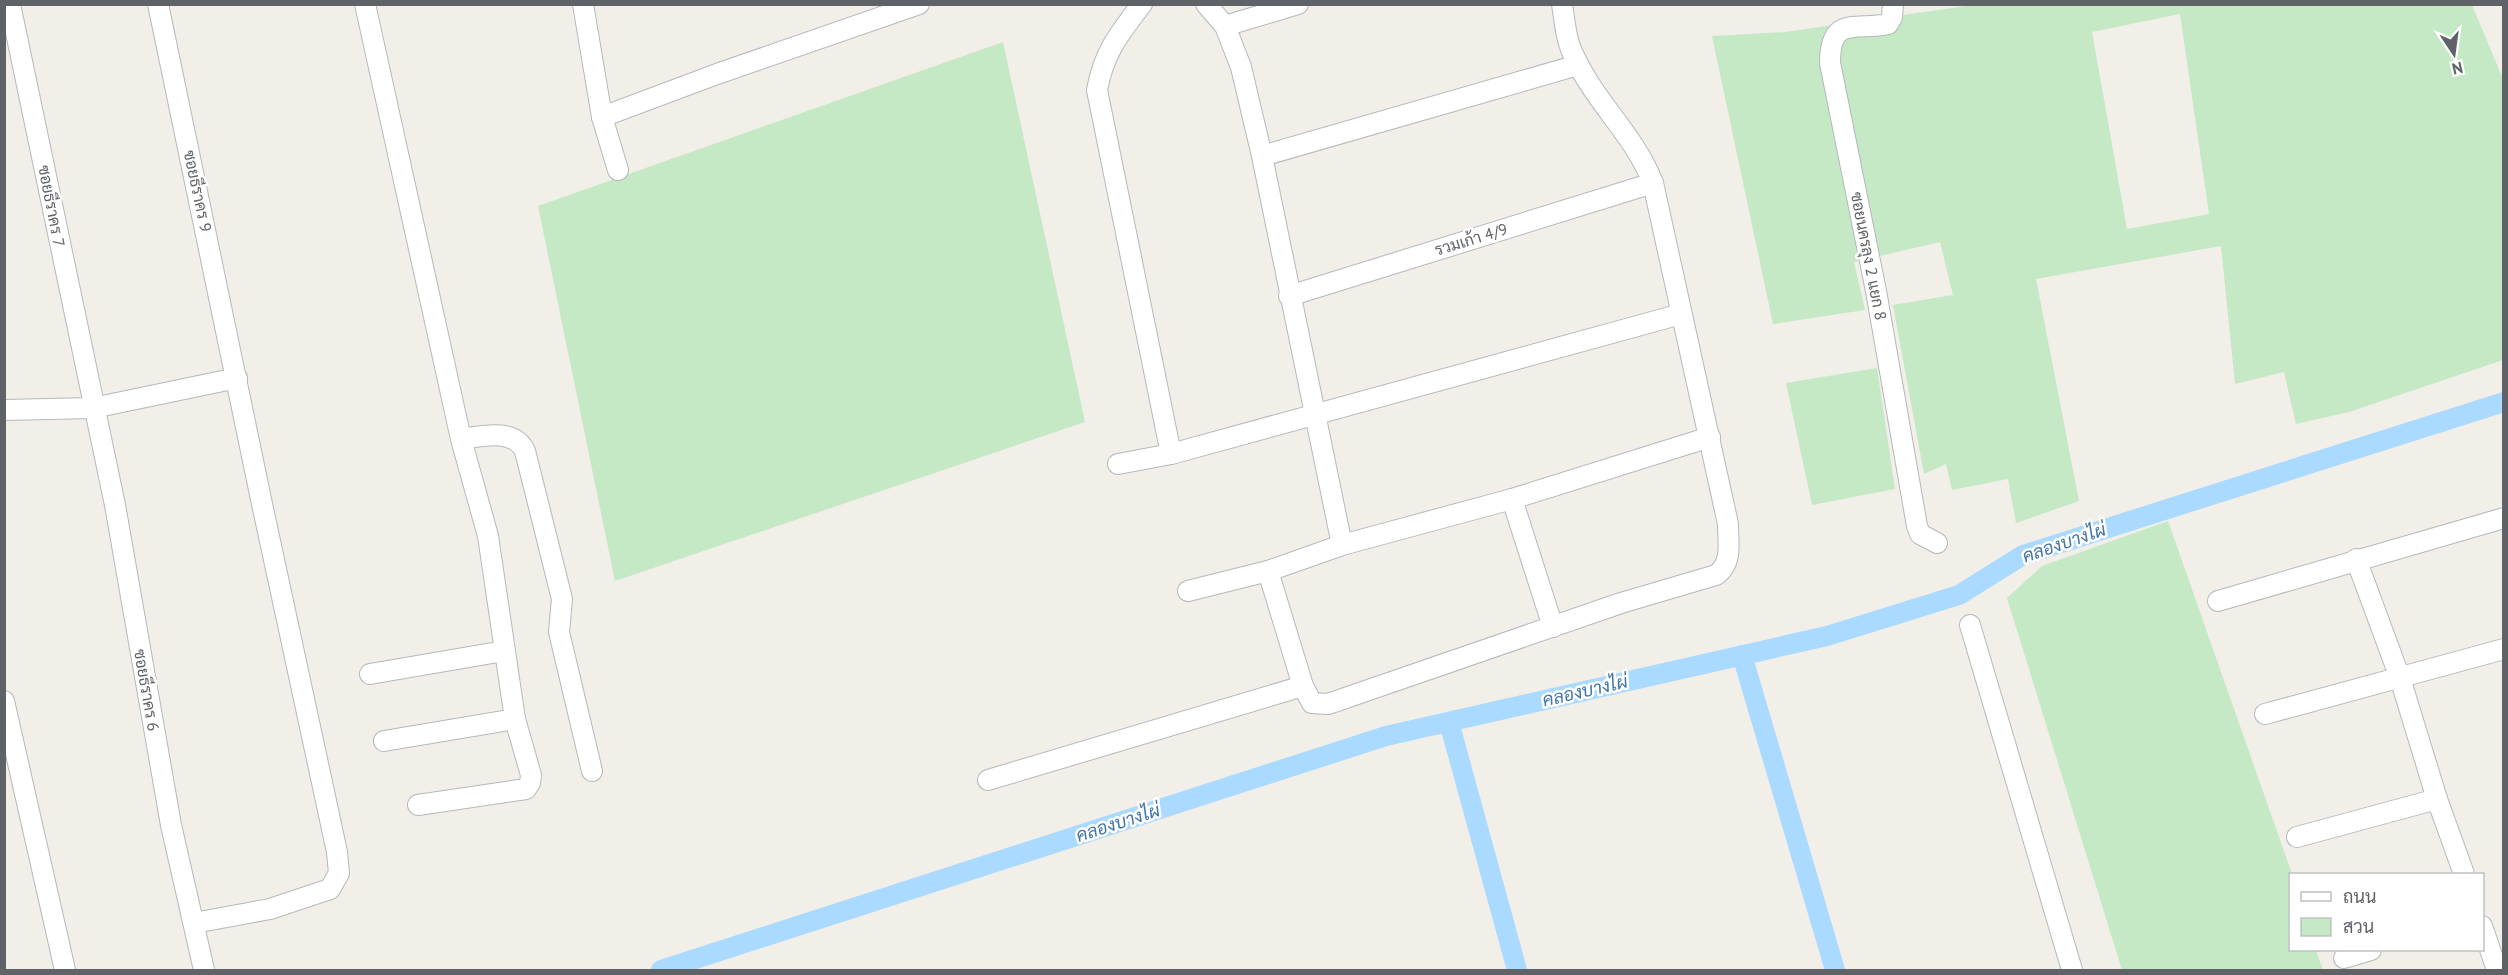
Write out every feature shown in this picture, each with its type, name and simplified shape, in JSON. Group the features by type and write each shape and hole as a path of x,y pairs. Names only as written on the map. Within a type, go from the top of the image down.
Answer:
{"street":[{"name":"ซอยธีราคร 7","path":"10,4 93,408"},
{"name":"ซอยธีราคร 9","path":"158,4 337,852 339,873 330,889 270,909 194,923"},
{"path":"365,4 461,439 488,536 515,719 531,775 528,788 418,805"},
{"path":"583,4 602,117 618,170"},
{"path":"602,117 728,70 919,4"},
{"path":"1142,4 1111,45 1101,69 1096,90 1171,454"},
{"path":"1206,4 1225,26 1240,67 1262,156 1342,545"},
{"path":"1225,26 1298,4"},
{"path":"1268,571 1303,686 1312,703 1328,704 1621,603 1716,575 1725,568 1728,560 1728,524 1653,183 1636,146 1578,65 1567,37 1562,4"},
{"name":"ซอยนครลุง 2 แยก 8","path":"1893,4 1892,18 1888,24 1877,26 1857,24 1842,30 1830,49 1830,63 1880,313 1917,526 1920,534 1937,543"},
{"path":"1262,156 1578,65"},
{"name":"รวมเก้า 4/9","path":"1289,296 1653,183"},
{"path":"1118,464 1171,454 1314,416 1681,314"},
{"path":"4,410 93,408 237,378"},
{"name":"ซอยธีราคร 6","path":"93,408 115,505 171,825 204,970"},
{"path":"461,439 493,435 509,437 519,442 525,451 562,599 559,632 592,771"},
{"path":"1188,591 1268,571 1342,545 1512,499 1710,437"},
{"path":"1512,499 1553,627"},
{"path":"2218,601 2356,559 2504,518"},
{"path":"2356,559 2400,678 2437,799 2464,873"},
{"path":"1970,625 2072,970"},
{"path":"2265,714 2504,649"},
{"path":"370,674 504,651"},
{"path":"988,780 1303,686"},
{"path":"4,701 65,970"},
{"path":"384,741 515,719"},
{"path":"2297,837 2437,799"},
{"path":"2484,933 2497,970"},
{"path":"2344,957 2367,951"}],"green space":[{"path":"1980,4 2472,5 2503,79 2503,360 2349,412 2296,424 2284,372 2235,384 2221,246 2036,279 2079,501 2016,523 2008,479 1952,490 1946,464 1924,474 1893,305 1953,295 1940,242 1854,262 1865,310 1773,324 1712,36 1785,32","holes":["2180,14 2209,214 2127,229 2092,32"]},
{"path":"1003,42 1085,422 615,581 538,206"},
{"path":"1877,368 1895,489 1812,505 1786,383"},
{"path":"2168,521 2292,873 2289,873 2289,951 2316,951 2323,970 2122,970 2007,598 2042,566"}],"waterway":[{"name":"คลองบางไผ่","path":"661,970 1386,736 1827,636 1959,595 2023,555 2504,402"},
{"path":"1742,655 1835,970"},
{"path":"1449,722 1517,970"}]}
